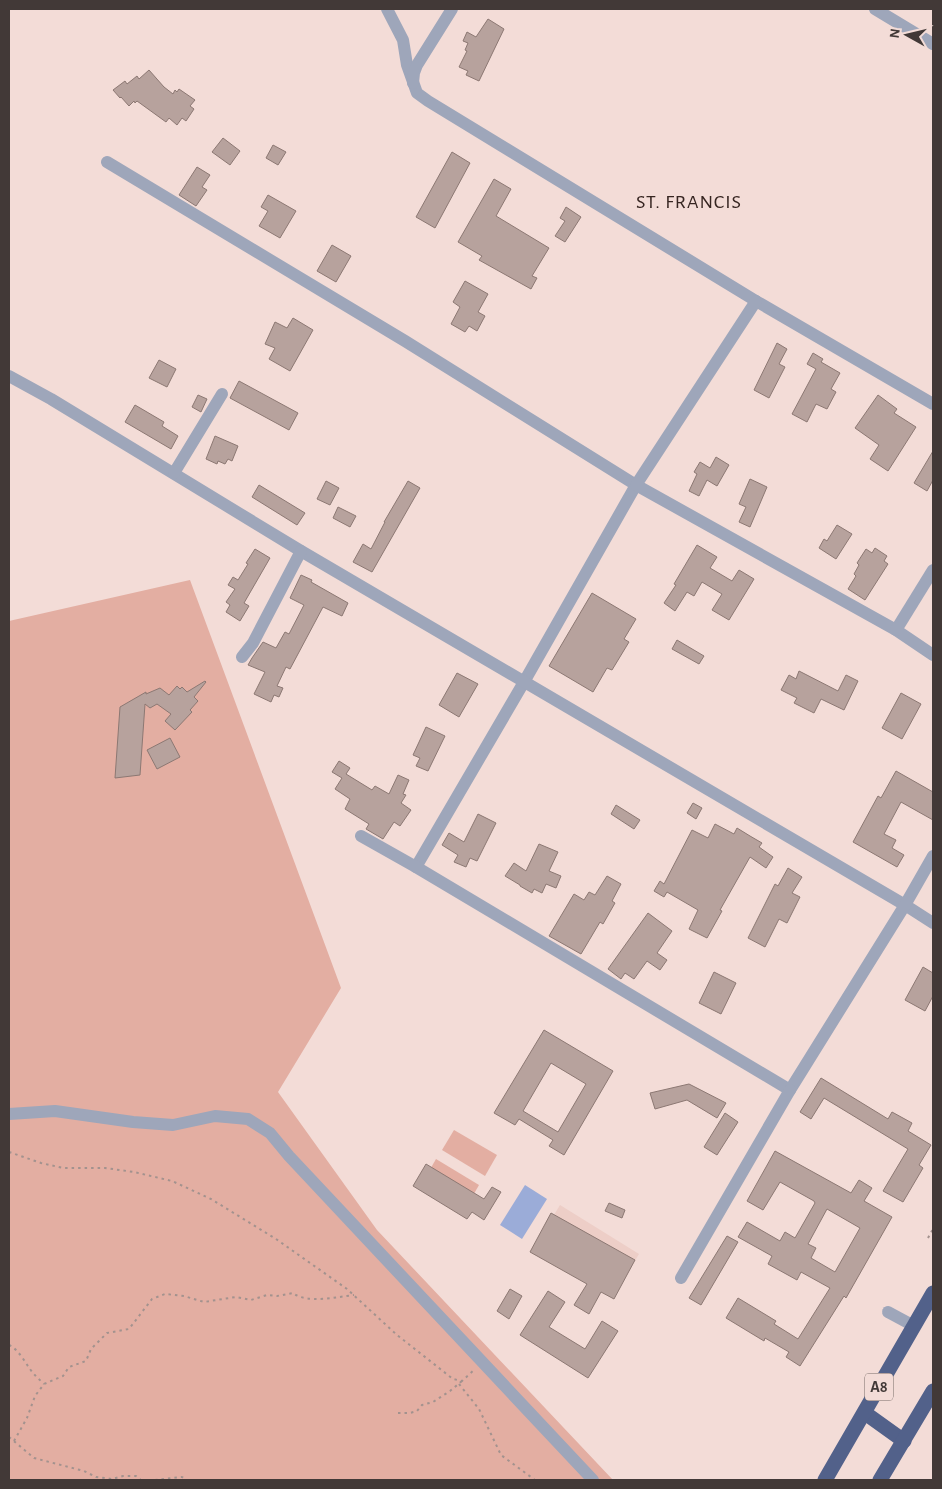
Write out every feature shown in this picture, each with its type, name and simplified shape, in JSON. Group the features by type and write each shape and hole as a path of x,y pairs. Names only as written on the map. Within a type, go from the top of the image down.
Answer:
{"highway":[{"name":"A8","path":"825,1480 933,1293"},
{"path":"880,1480 933,1391"},
{"path":"864,1412 904,1441"}],"street":[{"path":"387,9 403,40 406,65 418,93 428,101 756,301 933,404"},
{"path":"414,82 414,73 417,65 452,9"},
{"path":"875,9 933,44"},
{"path":"107,162 405,341 636,485 896,630 933,655"},
{"path":"416,867 636,485 756,301"},
{"path":"9,376 51,399 301,550 933,923"},
{"path":"174,474 222,394"},
{"path":"242,658 253,643 301,550"},
{"path":"896,630 933,570"},
{"path":"361,836 790,1090"},
{"path":"681,1278 790,1090 905,905 933,856"},
{"path":"9,1114 55,1111 134,1122 173,1125 215,1116 248,1119 270,1133 289,1156 593,1480"},
{"path":"888,1312 914,1326"}],"path":[{"path":"9,1152 40,1163 63,1168 105,1168 134,1172 172,1181 211,1199 317,1267 354,1295 398,1335 453,1379 462,1381"},
{"path":"928,1238 933,1229"},
{"path":"14,1441 27,1418 35,1396 44,1384 63,1376 69,1367 86,1361 91,1349 107,1333 130,1329 152,1299 165,1294 184,1296 204,1302 236,1296 251,1300 266,1295 277,1296 293,1293 298,1298 313,1299 354,1295"},
{"path":"9,1346 22,1356 31,1371 44,1384"},
{"path":"398,1413 410,1414 417,1411 422,1405 433,1402 459,1384 482,1362"},
{"path":"459,1384 479,1409 501,1455 535,1480"},
{"path":"9,1437 34,1458 84,1471 96,1477 112,1479 136,1476 141,1480"},
{"path":"155,1480 182,1477 187,1480"}],"shaded area":[{"path":"190,580 341,988 278,1092 377,1230 613,1480 9,1480 9,621"},
{"path":"454,1130 497,1155 485,1176 442,1150"},
{"path":"436,1159 479,1185 467,1206 424,1180"},
{"path":"560,1205 639,1254 613,1297 534,1248"}],"water":[{"path":"525,1185 547,1199 522,1239 500,1225"}],"building":[{"path":"488,19 504,29 479,81 466,75 468,71 459,67 467,51 465,50 468,43 463,41 467,32 476,37"},
{"path":"149,70 173,94 175,90 177,92 179,89 195,100 190,106 194,109 186,121 182,118 177,125 169,118 166,122 137,101 135,103 134,101 129,106 113,90 125,81 127,84 137,76 139,79"},
{"path":"223,138 240,151 230,165 212,152"},
{"path":"273,145 286,152 278,165 266,158"},
{"path":"452,152 470,163 435,228 416,217"},
{"path":"197,167 210,175 202,187 207,190 196,206 179,195"},
{"path":"494,179 511,189 496,216 549,248 532,276 537,278 531,289 479,260 482,256 458,242"},
{"path":"268,195 296,211 280,238 259,226 268,211 261,207"},
{"path":"566,207 581,217 565,242 555,236 565,221 560,218"},
{"path":"332,245 351,256 336,282 317,271"},
{"path":"465,281 488,294 478,312 485,316 477,331 469,326 465,332 451,324 460,307 453,302"},
{"path":"293,318 313,330 290,371 269,359 275,348 265,344 275,322 287,328"},
{"path":"777,343 787,349 779,364 785,367 769,398 754,390"},
{"path":"813,353 823,359 821,362 840,373 831,389 836,392 827,409 816,404 807,422 792,414 816,369 807,364"},
{"path":"159,360 176,369 167,387 149,378"},
{"path":"239,381 298,413 289,430 230,398"},
{"path":"198,395 207,399 201,412 192,407"},
{"path":"878,395 897,409 894,413 916,427 888,471 870,459 879,445 855,428"},
{"path":"135,405 164,422 162,426 178,436 171,449 125,422"},
{"path":"215,436 238,446 232,461 228,459 225,464 218,461 217,464 206,459"},
{"path":"933,451 933,480 927,491 914,483"},
{"path":"716,457 729,465 717,486 707,480 699,496 689,491 697,474 694,472 700,462 710,468"},
{"path":"750,479 767,487 750,527 739,522 746,507 739,504"},
{"path":"326,481 339,488 330,505 317,499"},
{"path":"408,481 420,488 372,572 353,562 363,544 371,549"},
{"path":"259,485 305,513 297,525 252,497"},
{"path":"338,507 356,516 350,527 333,518"},
{"path":"837,525 852,534 836,559 819,548 824,539 827,541"},
{"path":"697,545 717,557 710,568 732,581 739,570 754,579 729,620 712,610 722,594 702,582 694,596 687,592 675,611 664,603 676,585 674,584"},
{"path":"875,548 887,556 884,561 888,564 865,600 848,589 856,576 854,574 859,565 857,563 866,549 872,553"},
{"path":"255,549 270,558 244,603 249,606 240,621 226,612 230,605 226,602 235,589 228,585 233,577 238,580"},
{"path":"301,575 348,603 342,616 323,607 290,669 286,667 277,686 283,688 279,697 274,695 271,702 254,694 265,672 248,665 263,642 276,648 285,632 289,634 304,605 290,598"},
{"path":"592,593 636,619 624,639 629,642 612,670 607,668 593,692 549,666"},
{"path":"677,640 704,656 699,664 672,649"},
{"path":"799,671 838,691 846,675 858,681 844,710 821,699 814,713 794,703 797,698 781,690 789,675 796,679"},
{"path":"457,673 478,684 459,717 439,705"},
{"path":"205,681 194,697 198,701 190,710 192,712 175,730 165,721 171,714 157,704 150,708 145,704 140,775 115,778 120,707 146,692 146,694 160,688 169,695 177,686 180,689 182,687 187,692"},
{"path":"901,693 921,704 902,739 882,728"},
{"path":"426,727 445,736 428,771 416,766 420,758 413,755"},
{"path":"170,738 180,757 157,769 147,750"},
{"path":"339,761 350,768 346,774 372,790 375,786 389,794 398,775 409,780 403,794 406,795 401,803 411,810 400,826 394,822 383,839 366,829 369,824 345,809 350,799 335,789 342,778 332,772"},
{"path":"896,771 933,792 933,820 901,802 884,834 896,840 892,848 904,855 897,867 853,842 878,796 881,798"},
{"path":"693,803 702,808 696,819 687,813"},
{"path":"616,805 640,820 634,829 611,814"},
{"path":"478,814 496,823 477,861 470,858 466,867 454,862 458,855 442,845 449,833 464,842"},
{"path":"715,824 734,834 737,828 762,843 759,847 773,857 766,868 750,857 720,910 722,911 707,938 689,929 698,910 667,892 664,897 654,891 660,881 664,884 692,830 708,838"},
{"path":"539,844 558,852 549,871 561,876 556,888 546,884 542,893 534,889 532,893 505,876 514,863 526,871"},
{"path":"788,868 802,877 792,893 800,897 787,923 779,919 765,947 748,938 775,884 778,886"},
{"path":"607,876 621,884 612,901 615,903 603,924 600,922 581,954 549,936 574,894 584,900 589,892 595,895"},
{"path":"648,913 672,931 657,953 667,960 660,970 647,961 634,979 625,973 621,979 608,969"},
{"path":"923,967 933,973 933,996 925,1011 905,1000"},
{"path":"714,972 736,983 721,1014 699,1003"},
{"path":"544,1030 613,1071 564,1155 549,1146 553,1140 519,1119 515,1125 494,1113","holes":["551,1063 586,1084 558,1132 523,1111"]},
{"path":"821,1078 888,1119 892,1112 912,1123 908,1131 931,1145 919,1165 923,1168 903,1202 883,1191 908,1149 824,1098 811,1119 800,1112"},
{"path":"689,1084 726,1103 717,1118 687,1100 655,1109 650,1093"},
{"path":"725,1113 738,1122 717,1155 704,1147"},
{"path":"775,1151 851,1193 859,1180 872,1188 864,1201 892,1217 846,1298 844,1296 800,1366 786,1357 789,1352 765,1338 764,1341 726,1318 738,1298 776,1321 774,1324 798,1339 830,1288 801,1272 797,1280 768,1264 772,1256 738,1237 747,1222 780,1241 785,1232 795,1238 815,1203 780,1182 763,1210 747,1201","holes":["827,1209 860,1228 835,1272 811,1258 816,1248 808,1244"]},
{"path":"426,1164 484,1199 492,1187 501,1192 484,1220 472,1212 467,1219 413,1186"},
{"path":"609,1203 625,1210 622,1218 605,1211"},
{"path":"551,1213 635,1260 614,1299 601,1292 589,1314 574,1305 587,1284 530,1252"},
{"path":"727,1236 738,1242 701,1305 689,1298"},
{"path":"510,1289 522,1296 509,1319 497,1311"},
{"path":"548,1291 565,1302 549,1327 585,1349 602,1321 618,1331 588,1378 520,1335"}],"district":[{"name":"ST. FRANCIS","path":"689,202"}]}
